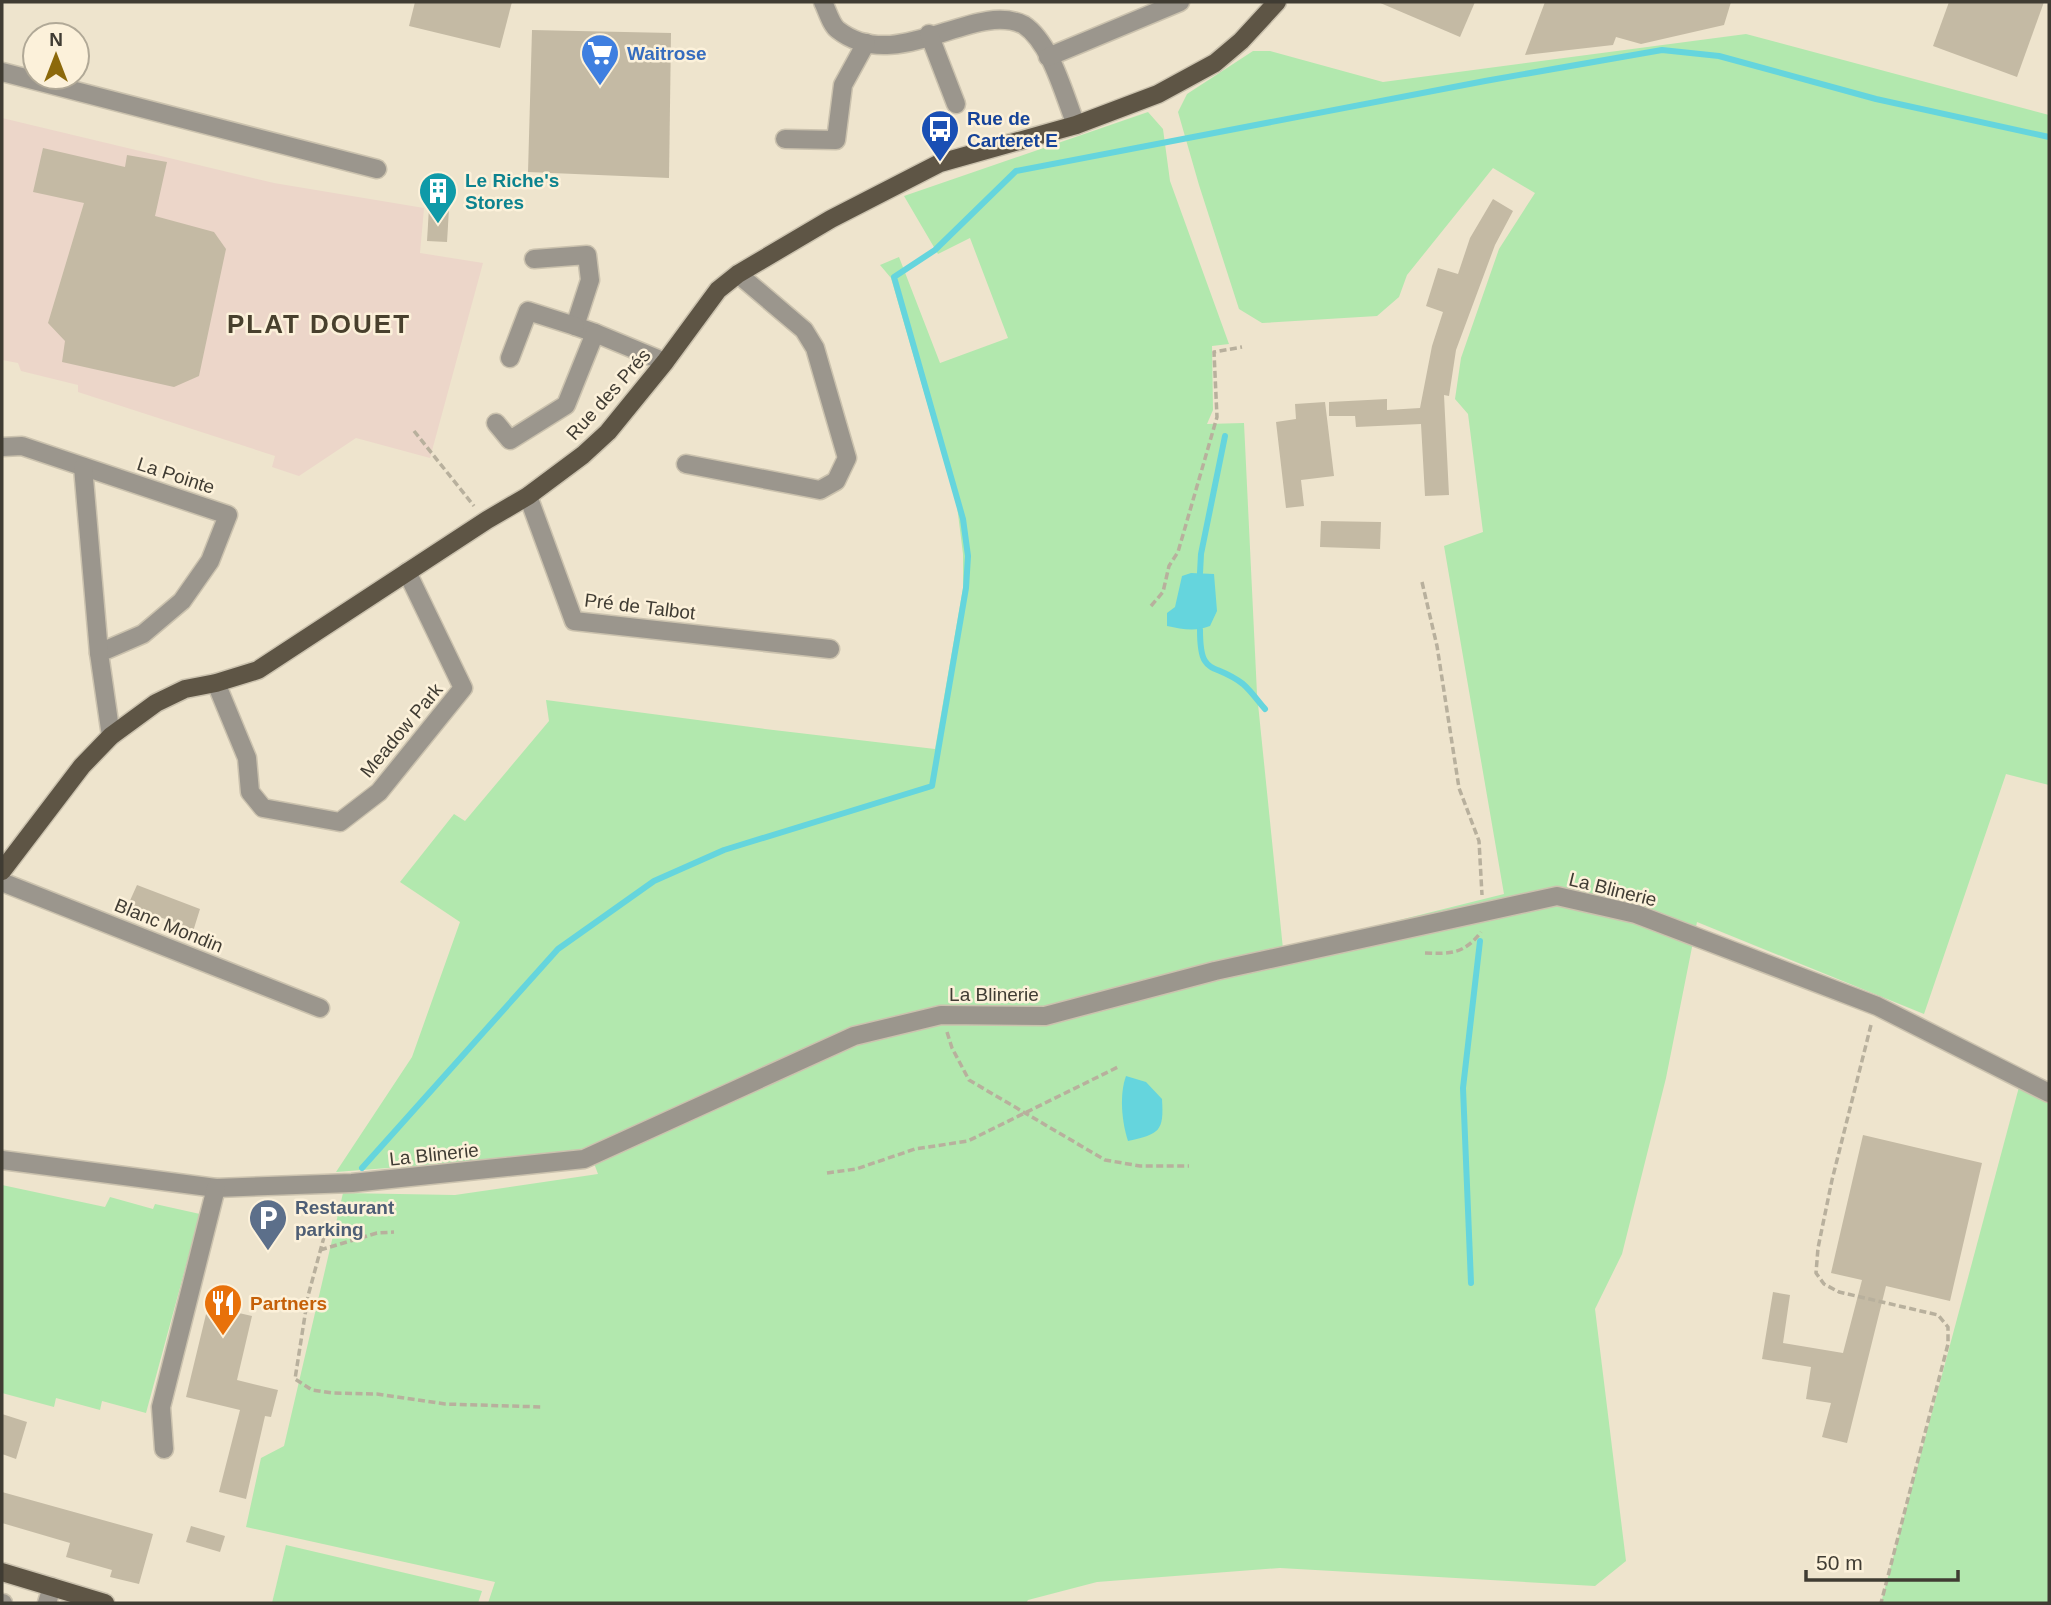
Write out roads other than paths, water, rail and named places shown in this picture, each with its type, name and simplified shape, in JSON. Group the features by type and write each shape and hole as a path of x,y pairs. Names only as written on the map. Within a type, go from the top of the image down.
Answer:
{"main road":[{"name":"Rue des Prés","path":"2,871 82,766 111,736 156,703 185,689 258,670 486,520 528,496 583,455 608,432 719,290 737,274 831,219 940,163 1076,125 1158,94 1215,63 1241,41 1277,2"},
{"path":"2,1572 49,1595 105,1603"}],"street":[{"path":"823,2 836,29 866,43 898,44 974,20 1013,20 1025,26 1038,38 1076,125"},
{"path":"1013,20 1018,2"},
{"path":"1048,57 1181,2"},
{"path":"929,34 956,104"},
{"path":"785,139 836,140 843,85 866,43"},
{"path":"2,72 377,169"},
{"path":"534,259 587,255 590,280 575,326"},
{"path":"686,464 820,490 836,481 847,458 815,348 810,339 804,330 737,274"},
{"path":"510,358 528,311 595,333 665,362"},
{"path":"496,423 510,440 566,405 595,333"},
{"name":"La Pointe","path":"2,447 22,446 228,515 210,561 182,601 143,634 99,653"},
{"path":"83,467 99,653 111,736"},
{"name":"Pré de Talbot","path":"528,496 574,621 830,649"},
{"name":"Meadow Park","path":"216,683 247,758 250,792 263,807 340,822 379,792 463,688 407,572"},
{"name":"Blanc Mondin","path":"2,882 320,1008"},
{"name":"La Blinerie","path":"2,1160 216,1188 352,1183 584,1159 853,1036 941,1015 1045,1016 1215,971 1557,896 1636,914 1877,1006 2049,1093"},
{"path":"164,1449 160,1407 216,1188"}],"water":[{"path":"1191,573 1214,574 1217,611 1210,626 1204,628 1167,626 1167,613 1175,607 1182,576"},
{"path":"1126,1076 1146,1082 1162,1099 1162,1118 1158,1129 1147,1136 1128,1141 1122,1109"}],"waterway":[{"path":"362,1168 558,949 654,881 724,850 932,786 966,588 968,556 963,519 894,277 935,250 1016,171 1485,81 1662,50 1719,56 1876,99 2049,137"},
{"path":"1200,573 1201,554 1225,436"},
{"path":"1200,630 1206,662 1243,684 1265,709"},
{"path":"1471,1283 1463,1088 1480,941"}],"place":[{"name":"Waitrose","path":"600,87"},
{"name":"Rue de Carteret E","path":"940,163"},
{"name":"Le Riche's Stores","path":"438,225"},
{"name":"Restaurant parking","path":"268,1252"},
{"name":"Partners","path":"223,1337"}],"district":[{"name":"PLAT DOUET","path":"319,324"}]}
